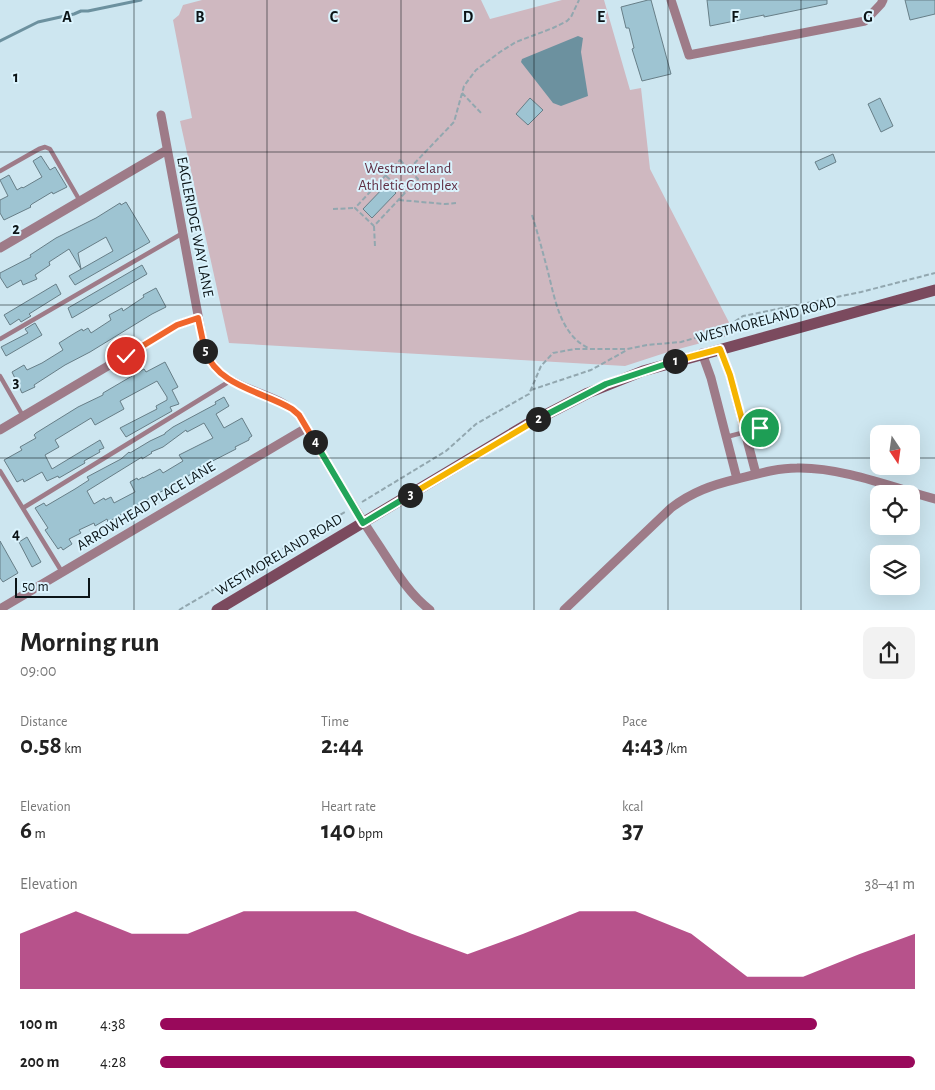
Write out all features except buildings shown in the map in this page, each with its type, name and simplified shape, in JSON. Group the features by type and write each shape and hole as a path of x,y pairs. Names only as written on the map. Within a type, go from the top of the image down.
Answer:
{"street":[{"path":"671,0 689,55 865,21 881,4 882,0"},
{"name":"EAGLERIDGE WAY LANE","path":"161,115 205,352 216,370 230,381 292,409 299,415 363,523 409,591 430,610"},
{"path":"0,248 167,150"},
{"name":"WESTMORELAND ROAD","path":"217,610 519,429 568,402 625,377 702,353 935,290"},
{"path":"0,430 177,325 198,318"},
{"path":"720,349 730,375 756,474"},
{"path":"702,353 711,378 737,479"},
{"name":"ARROWHEAD PLACE LANE","path":"0,608 306,428"},
{"path":"564,610 675,504 699,490 785,468 822,469 847,474 935,499"}],"lane":[{"path":"0,171 39,149 44,147 50,149 80,201"},
{"path":"0,339 182,233"},
{"path":"0,376 23,416"},
{"path":"23,508 230,381"},
{"path":"726,437 760,428"},
{"path":"0,470 62,572"}],"path":[{"path":"409,168 454,122 462,93 470,76 500,52 523,39 567,21 579,0"},
{"path":"462,93 482,114"},
{"path":"333,209 355,208 400,160 418,179 374,226"},
{"path":"386,176 405,193"},
{"path":"398,200 445,204 456,203"},
{"path":"355,208 374,226 375,247"},
{"path":"532,215 562,319 577,341 590,349"},
{"path":"530,390 591,370 627,349"}],"green space":[{"name":"Westmoreland Athletic Complex","path":"202,0 481,0 490,19 562,0 604,0 630,90 641,88 650,169 735,334 671,351 625,366 229,343 180,121 192,118 173,20 179,15 183,5"}],"water":[{"path":"578,36 583,38 581,52 588,96 561,106 553,103 521,62 522,59"}],"waterway":[{"path":"0,41 38,22 81,11 141,0"}],"route":[{"path":"126,356 177,325 198,318 205,352 216,370 230,381 284,404 299,415 363,523 526,425 568,402 625,377 720,349 730,375 745,431 760,428"}]}
